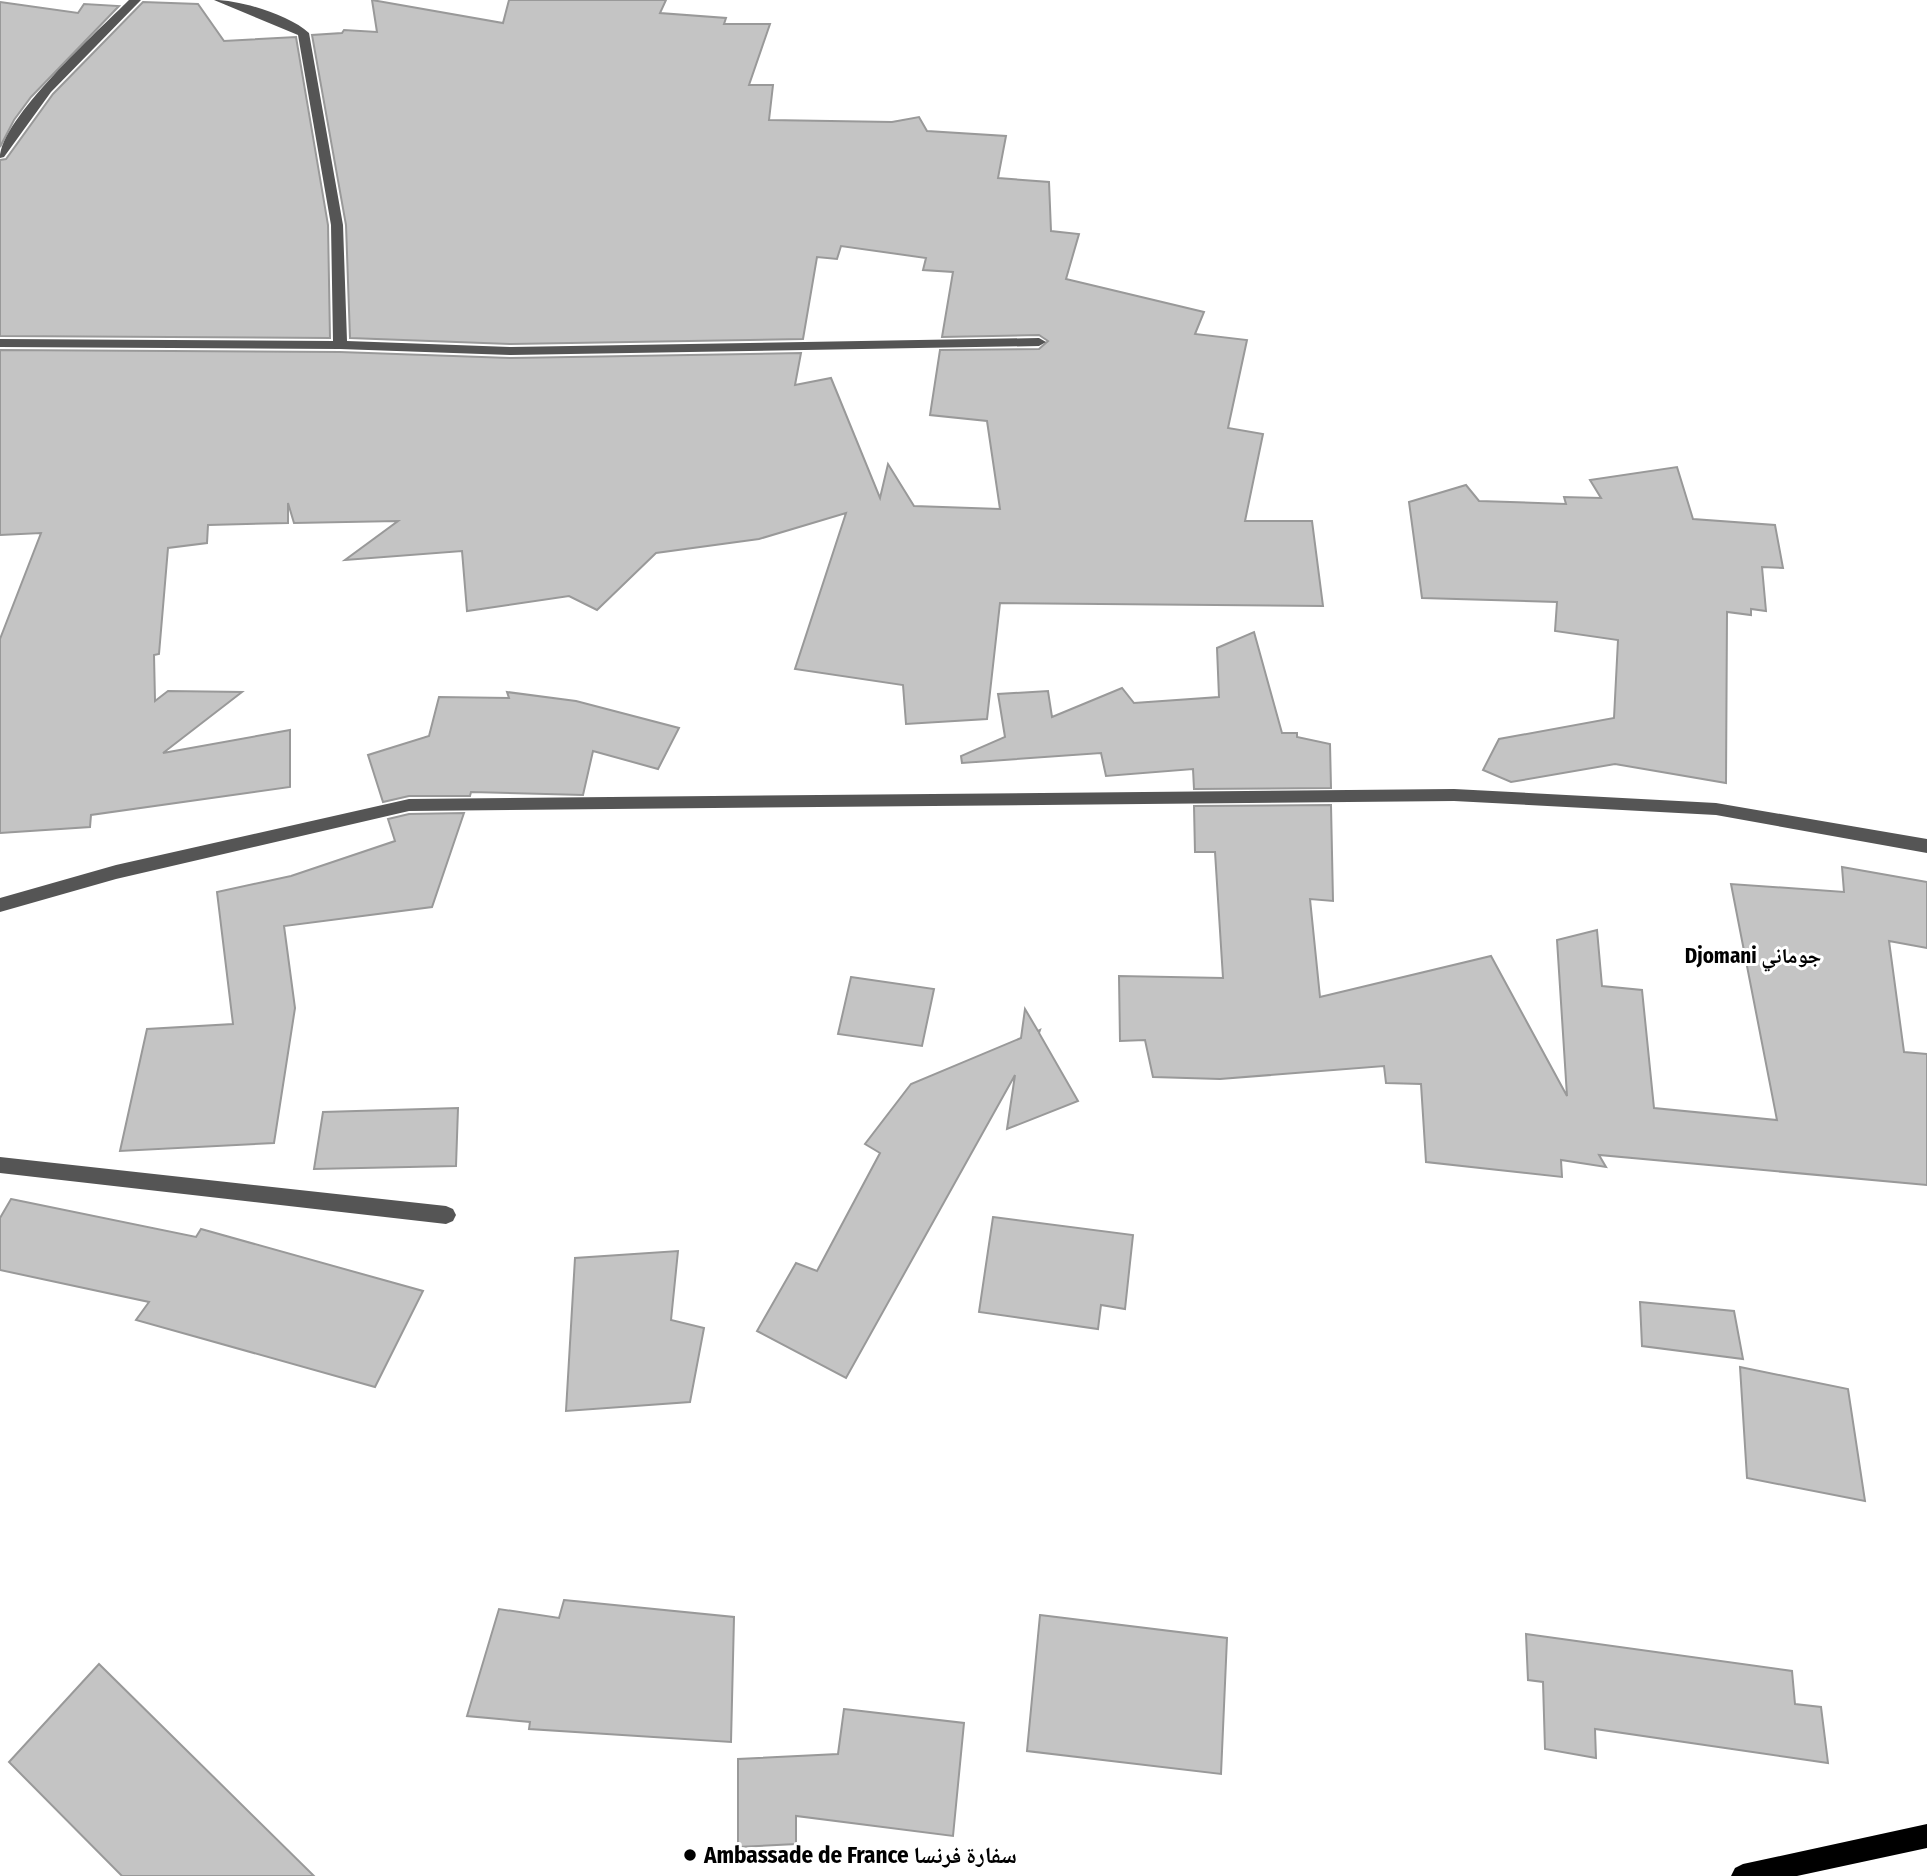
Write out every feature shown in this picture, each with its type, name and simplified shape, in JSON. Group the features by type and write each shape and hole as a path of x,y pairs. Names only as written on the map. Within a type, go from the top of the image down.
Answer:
{"main road":[{"path":"1743,1876 1927,1836"}],"street":[{"path":"0,154 47,89 135,0"},
{"path":"220,0 265,15 303,33 337,225 340,345"},
{"path":"0,343 340,345 512,351 1039,342"},
{"path":"0,905 116,872 409,805 1454,795 1716,809 1927,846"},
{"path":"0,1165 446,1215"}],"building":[{"path":"372,0 503,23 509,0 666,0 660,13 726,18 724,24 770,24 749,85 773,85 769,120 892,122 919,117 927,131 1006,136 998,178 1049,182 1051,231 1079,234 1066,279 1204,312 1195,334 1247,340 1228,428 1263,434 1245,521 1312,521 1323,606 1000,603 987,719 906,724 903,685 795,669 846,513 759,539 656,553 597,610 569,596 467,611 462,551 345,560 398,521 294,523 288,503 288,523 208,525 207,543 168,548 159,654 154,655 155,701 168,691 242,692 163,753 290,730 290,787 91,815 90,827 0,833 0,639 41,533 0,535 0,350 340,352 511,358 801,353 795,385 831,378 880,498 888,464 914,506 1000,509 987,421 930,415 940,350 1039,349 1048,341 1039,335 942,337 953,272 923,270 926,258 841,246 837,259 817,257 803,339 511,344 350,338 346,225 312,35 342,33 344,30 377,32"},
{"path":"0,2 78,13 84,4 119,6 31,97 14,120 0,147"},
{"path":"143,2 198,4 224,41 296,37 328,225 330,338 0,336 0,160 6,159 53,94"},
{"path":"1677,467 1693,519 1775,525 1783,568 1762,567 1766,611 1751,609 1751,615 1727,612 1726,783 1615,764 1511,782 1483,770 1499,739 1614,718 1618,640 1555,631 1557,602 1422,598 1409,502 1466,485 1479,501 1566,504 1564,497 1601,498 1590,480"},
{"path":"1254,632 1282,733 1297,733 1297,737 1330,744 1331,788 1194,789 1193,769 1106,776 1101,753 962,763 961,756 1005,737 998,694 1048,691 1052,717 1122,688 1134,703 1219,697 1217,648"},
{"path":"507,692 576,701 679,728 658,769 593,751 583,795 471,792 470,796 409,796 383,802 368,755 429,736 439,697 509,698"},
{"path":"1331,805 1333,901 1310,899 1320,997 1491,956 1567,1096 1557,940 1597,930 1602,986 1642,990 1654,1108 1777,1120 1731,884 1844,892 1842,867 1927,882 1927,948 1889,941 1904,1052 1927,1054 1927,1185 1599,1155 1606,1167 1561,1160 1562,1177 1426,1162 1421,1084 1386,1083 1384,1066 1220,1079 1153,1077 1145,1040 1120,1041 1119,976 1223,978 1215,852 1195,852 1194,806"},
{"path":"464,813 432,907 284,926 295,1008 274,1143 120,1151 147,1029 233,1024 217,892 291,876 395,841 388,819 409,814"},
{"path":"851,977 934,989 922,1046 838,1034"},
{"path":"1025,1009 1038,1031 1040,1030 1039,1033 1078,1101 1007,1129 1015,1075 846,1378 757,1331 796,1263 817,1271 880,1153 865,1144 911,1084 1021,1038"},
{"path":"458,1108 456,1166 314,1169 323,1112"},
{"path":"11,1199 196,1237 201,1229 423,1291 375,1387 136,1320 149,1302 0,1270 0,1218"},
{"path":"993,1217 1133,1235 1125,1309 1101,1305 1098,1329 979,1312"},
{"path":"678,1251 671,1320 704,1328 690,1402 566,1411 575,1258"},
{"path":"1640,1302 1734,1311 1743,1359 1642,1346"},
{"path":"1740,1367 1848,1389 1865,1501 1747,1478"},
{"path":"564,1600 734,1617 731,1742 529,1729 530,1722 467,1716 499,1609 559,1618"},
{"path":"1040,1615 1227,1638 1221,1774 1027,1751"},
{"path":"1526,1634 1792,1671 1795,1704 1821,1707 1828,1763 1595,1729 1596,1758 1545,1749 1543,1682 1528,1680"},
{"path":"99,1664 314,1876 122,1876 9,1762"},
{"path":"844,1709 964,1723 953,1836 796,1816 796,1844 738,1847 738,1759 838,1754"}],"place":[{"name":"Ambassade de France سفارة فرنسا","path":"690,1855"}],"district":[{"name":"Djomani جوماني","path":"1753,956"}]}
